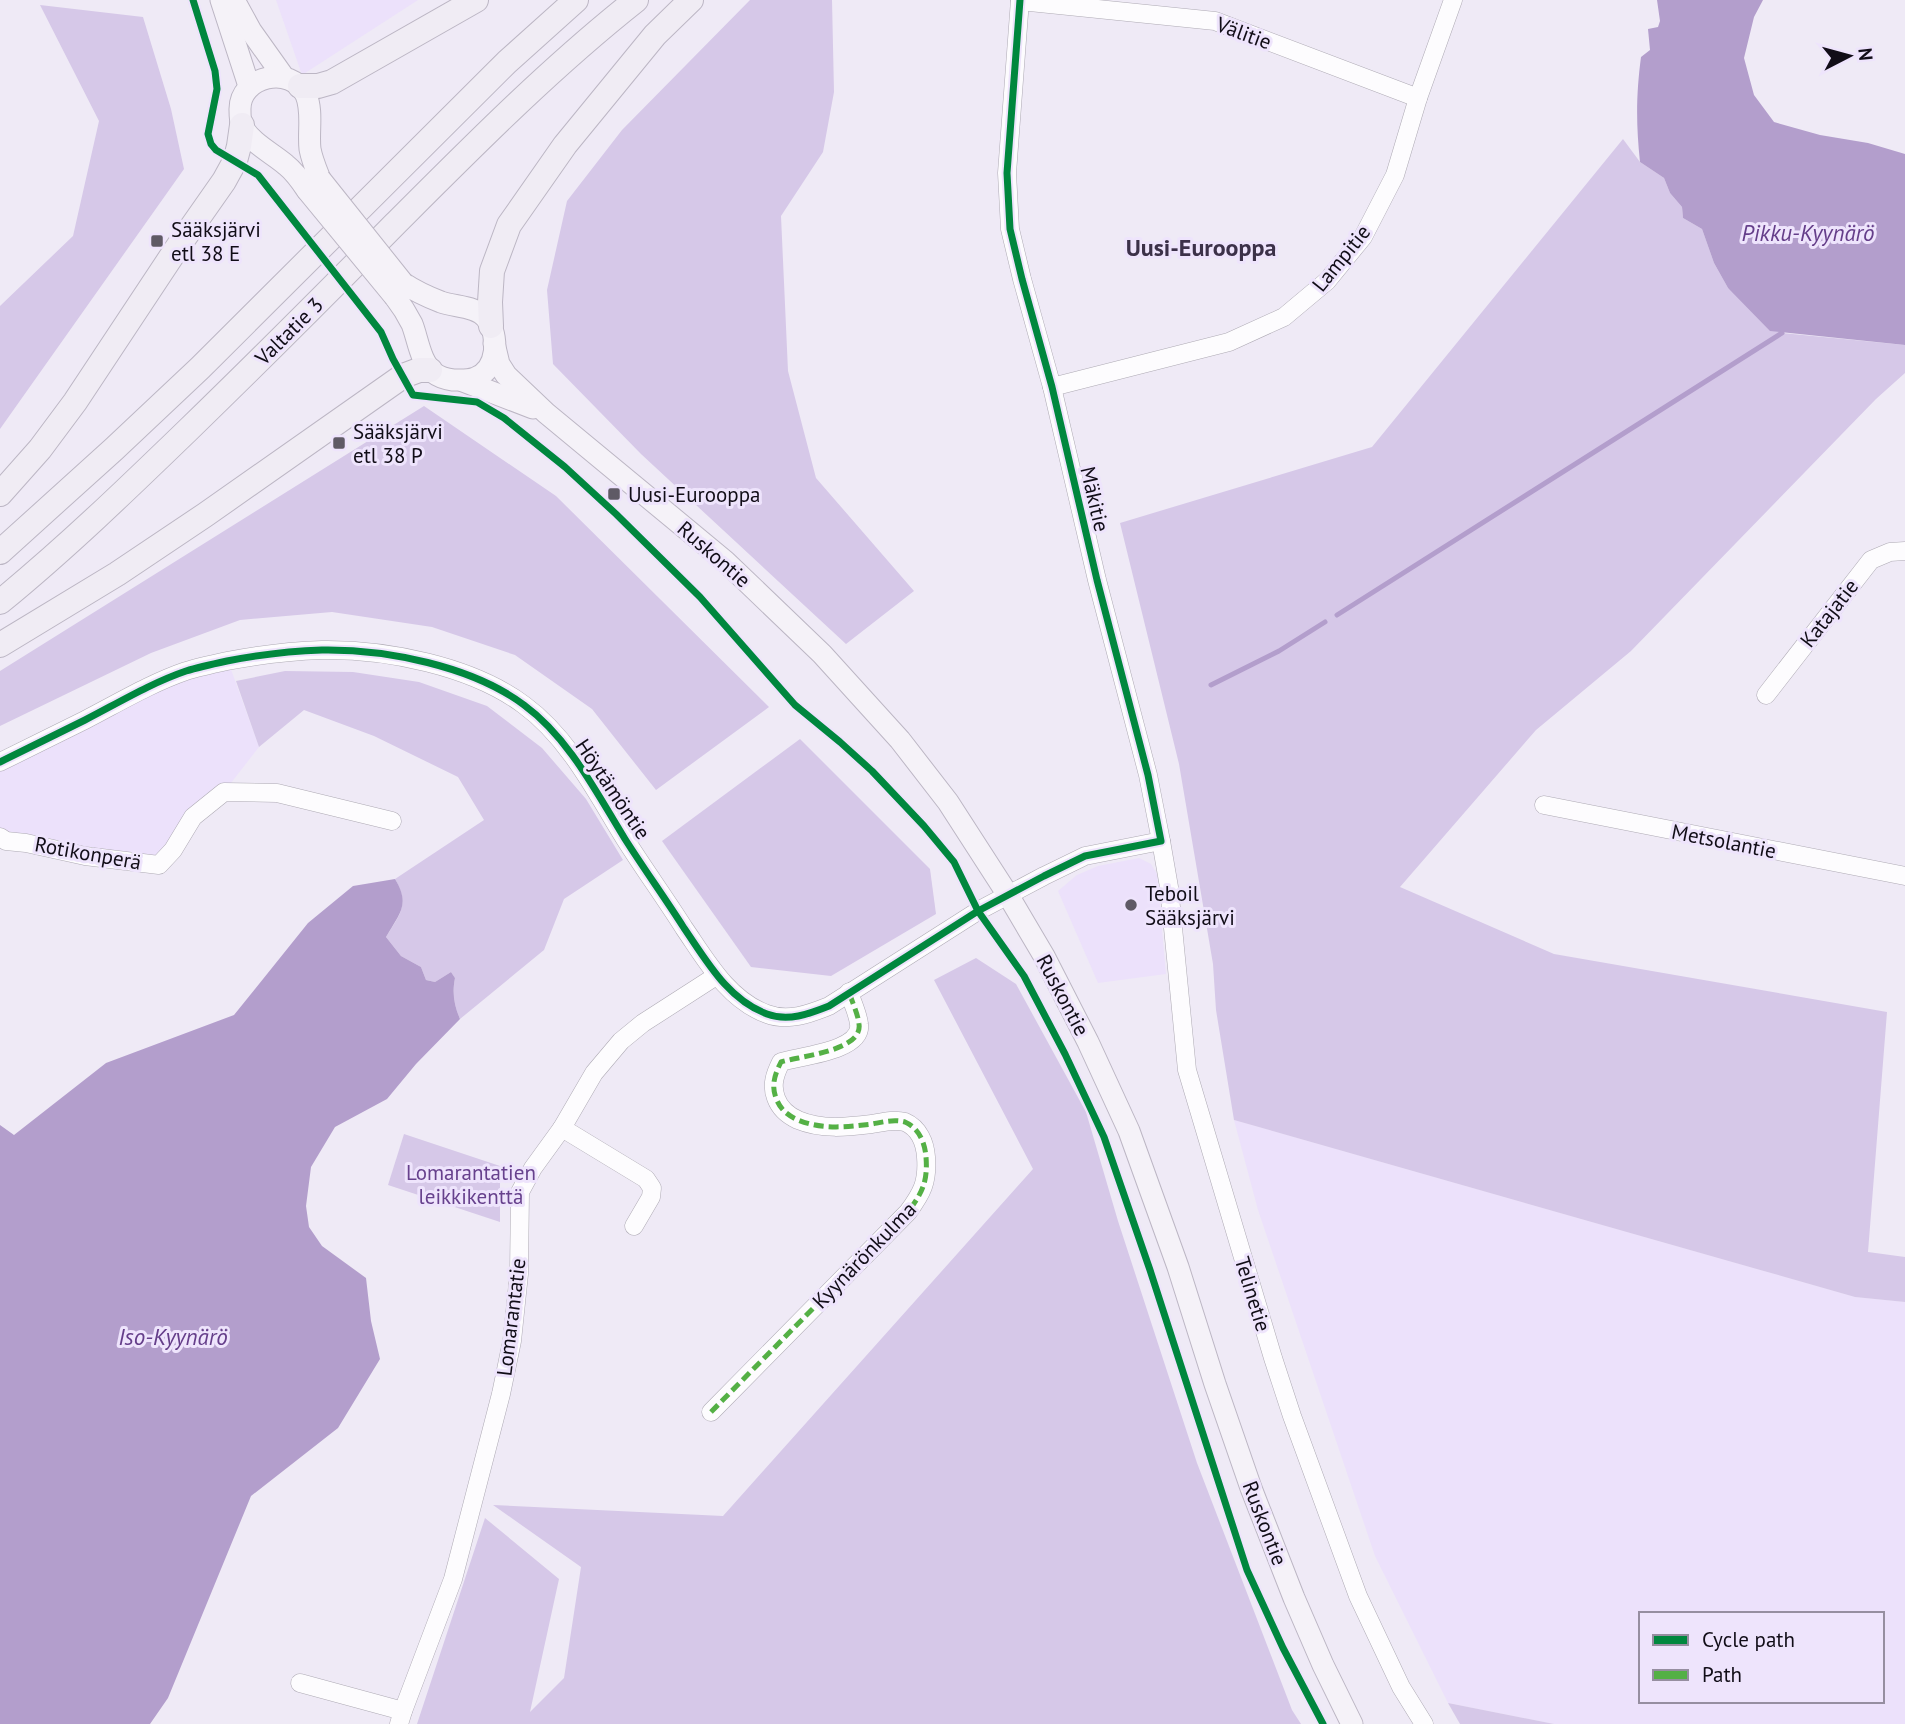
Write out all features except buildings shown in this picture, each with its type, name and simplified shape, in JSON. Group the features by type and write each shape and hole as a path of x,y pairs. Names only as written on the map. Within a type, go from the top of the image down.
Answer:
{"highway":[{"path":"291,81 318,86 332,82 476,0"},
{"name":"Valtatie 3","path":"0,552 114,450 200,368 507,62 576,0"},
{"name":"Valtatie 3","path":"0,601 136,480 540,83 636,0"},
{"path":"493,334 492,271 509,225 565,145 655,35 691,0"},
{"path":"0,494 40,449 75,402 224,181 237,153 242,125"},
{"path":"0,645 150,552 403,376 419,370 430,370"}],"main road":[{"path":"221,0 249,86"},
{"path":"234,0 251,31 306,96 314,185"},
{"path":"291,81 267,78 249,86 242,95 240,104 242,125 256,142 314,185 399,290 430,370"},
{"path":"399,290 421,293 441,302 474,310 484,316 493,334 494,352 490,365 480,375 463,381"},
{"name":"Ruskontie","path":"493,334 499,364 506,375 546,413 725,561 822,654 900,740 948,802 1008,895 1044,956 1088,1041 1129,1131 1178,1267 1251,1488 1294,1598 1352,1724"},
{"name":"Ruskontie","path":"430,370 446,379 463,381 546,413"}],"street":[{"name":"Lampitie","path":"1052,387 1229,342 1284,317 1327,281 1363,237 1395,175 1418,98 1453,0"},
{"name":"Välitie","path":"1020,1 1215,21 1418,98"},
{"name":"Mäkitie","path":"1020,1 1007,173 1010,229 1148,775 1161,841"},
{"name":"Katajatie","path":"1766,695 1871,560 1889,552 1905,551"},
{"name":"Höytämöntie","path":"0,762 185,671 265,655 323,650 389,656 475,679 515,699 541,719 561,742 602,800 716,976 743,1001 767,1014 794,1017 829,1006 978,911 1008,895"},
{"name":"Rotikonperä","path":"0,837 6,841 85,856 159,865 173,850 193,817 224,792 277,793 392,821"},
{"name":"Metsolantie","path":"1544,805 1905,876"},
{"path":"1008,895 1085,856 1161,841"},
{"name":"Telinetie","path":"1161,841 1169,887 1187,1070 1253,1292 1292,1416 1358,1596 1401,1687 1424,1724"},
{"name":"Lomarantatie","path":"401,1717 453,1578 501,1394 512,1341 519,1274 520,1192 594,1073 621,1041 643,1023 716,976"},
{"name":"Kyynärönkulma","path":"711,1412 898,1222 921,1195 926,1177 926,1155 922,1138 905,1122 821,1127 790,1116 779,1107 773,1090 775,1073 781,1062 849,1043 859,1032 859,1023 849,992"},
{"path":"562,1128 646,1179 652,1188 651,1197 634,1226"},
{"path":"300,1683 401,1717"}],"shaded area":[{"path":"276,0 418,0 302,75"},
{"path":"228,661 259,747 224,792 159,865 0,837 0,762 85,720"},
{"path":"1139,858 1151,864 1157,874 1166,974 1098,983 1058,891 1077,875 1098,866"},
{"path":"1234,1120 1855,1297 1905,1302 1905,1724 1554,1724 1448,1703 1375,1556 1258,1210"}],"green space":[{"path":"750,0 832,0 834,92 823,152 781,216 788,371 816,478 914,591 846,644 641,454 553,364 547,290 567,201 622,130"},
{"path":"40,5 143,17 171,109 184,169 0,429 0,306 73,236 99,121"},
{"path":"1623,139 1640,162 1664,178 1670,193 1682,207 1683,218 1702,229 1714,263 1728,288 1782,333 1905,345 1905,373 1876,399 1631,651 1536,730 1400,887 1554,954 1887,1012 1868,1252 1905,1257 1905,1302 1855,1297 1234,1120 1216,1010 1213,964 1179,764 1120,523 1372,447"},
{"path":"424,406 556,496 769,707 656,790 592,709 515,655 432,627 332,612 240,620 151,653 0,726 0,671"},
{"path":"285,671 353,672 419,682 487,706 542,748 586,799 623,860 564,899 544,950 460,1019 454,999 455,978 451,972 435,982 426,980 421,967 401,956 386,937 399,915 402,903 395,879 484,820 458,777 374,736 304,710 259,747 236,681"},
{"path":"800,739 930,869 936,914 831,976 751,967 662,841"},
{"path":"976,958 1016,984 1086,1112 1118,1221 1197,1463 1292,1710 1301,1724 417,1724 485,1518 559,1579 530,1712 564,1678 581,1567 493,1505 723,1516 1033,1169 934,980"},
{"name":"Lomarantatien leikkikenttä","path":"404,1134 500,1166 500,1222 388,1185"},
{"path":"1448,1703 1554,1724 1460,1724"}],"water":[{"name":"Pikku-Kyynärö","path":"1657,0 1763,0 1754,17 1744,58 1754,95 1774,122 1905,154 1905,345 1770,331 1728,288 1714,263 1702,229 1683,218 1682,207 1670,193 1664,178 1640,162 1637,110 1639,71 1641,57 1650,50 1648,29 1658,27 1660,21"},
{"name":"Iso-Kyynärö","path":"395,879 403,903 386,937 401,956 421,967 426,980 435,982 451,972 455,978 454,999 460,1019 416,1064 387,1099 335,1127 311,1167 306,1206 309,1227 322,1246 366,1278 371,1321 380,1359 338,1428 251,1496 168,1698 150,1724 0,1724 0,1125 14,1135 106,1063 234,1015 308,923 353,886"}],"waterway":[{"path":"1337,615 1782,333"},
{"path":"1211,685 1279,651 1325,622"}],"marked path":[{"path":"711,1412 908,1212 923,1187 926,1173 923,1141 910,1125 893,1121 844,1127 816,1125 790,1116 776,1098 774,1080 781,1062 829,1051 851,1040 858,1033 859,1024 849,992"}],"cycle path":[{"path":"193,0 215,71 217,89 208,134 211,144 216,150 258,175 381,332 413,395 477,402 504,418 565,467 700,597 795,705 872,771 954,862 978,911 1024,976 1104,1137 1247,1570 1283,1648 1323,1724"},
{"path":"0,762 160,681 186,671 227,661 286,652 347,650 428,662 454,670 503,691 524,705 555,733 581,767 632,850 719,978 753,1008 783,1017 806,1014 829,1006 978,911 1085,856 1161,841 1148,775 1010,229 1007,173 1020,0"}],"place":[{"name":"Sääksjärvi etl 38 E","path":"157,241"},
{"name":"Sääksjärvi etl 38 P","path":"339,443"},
{"name":"Uusi-Eurooppa","path":"614,494"},
{"name":"Teboil Sääksjärvi","path":"1131,905"}],"district":[{"name":"Uusi-Eurooppa","path":"1201,247"}]}
